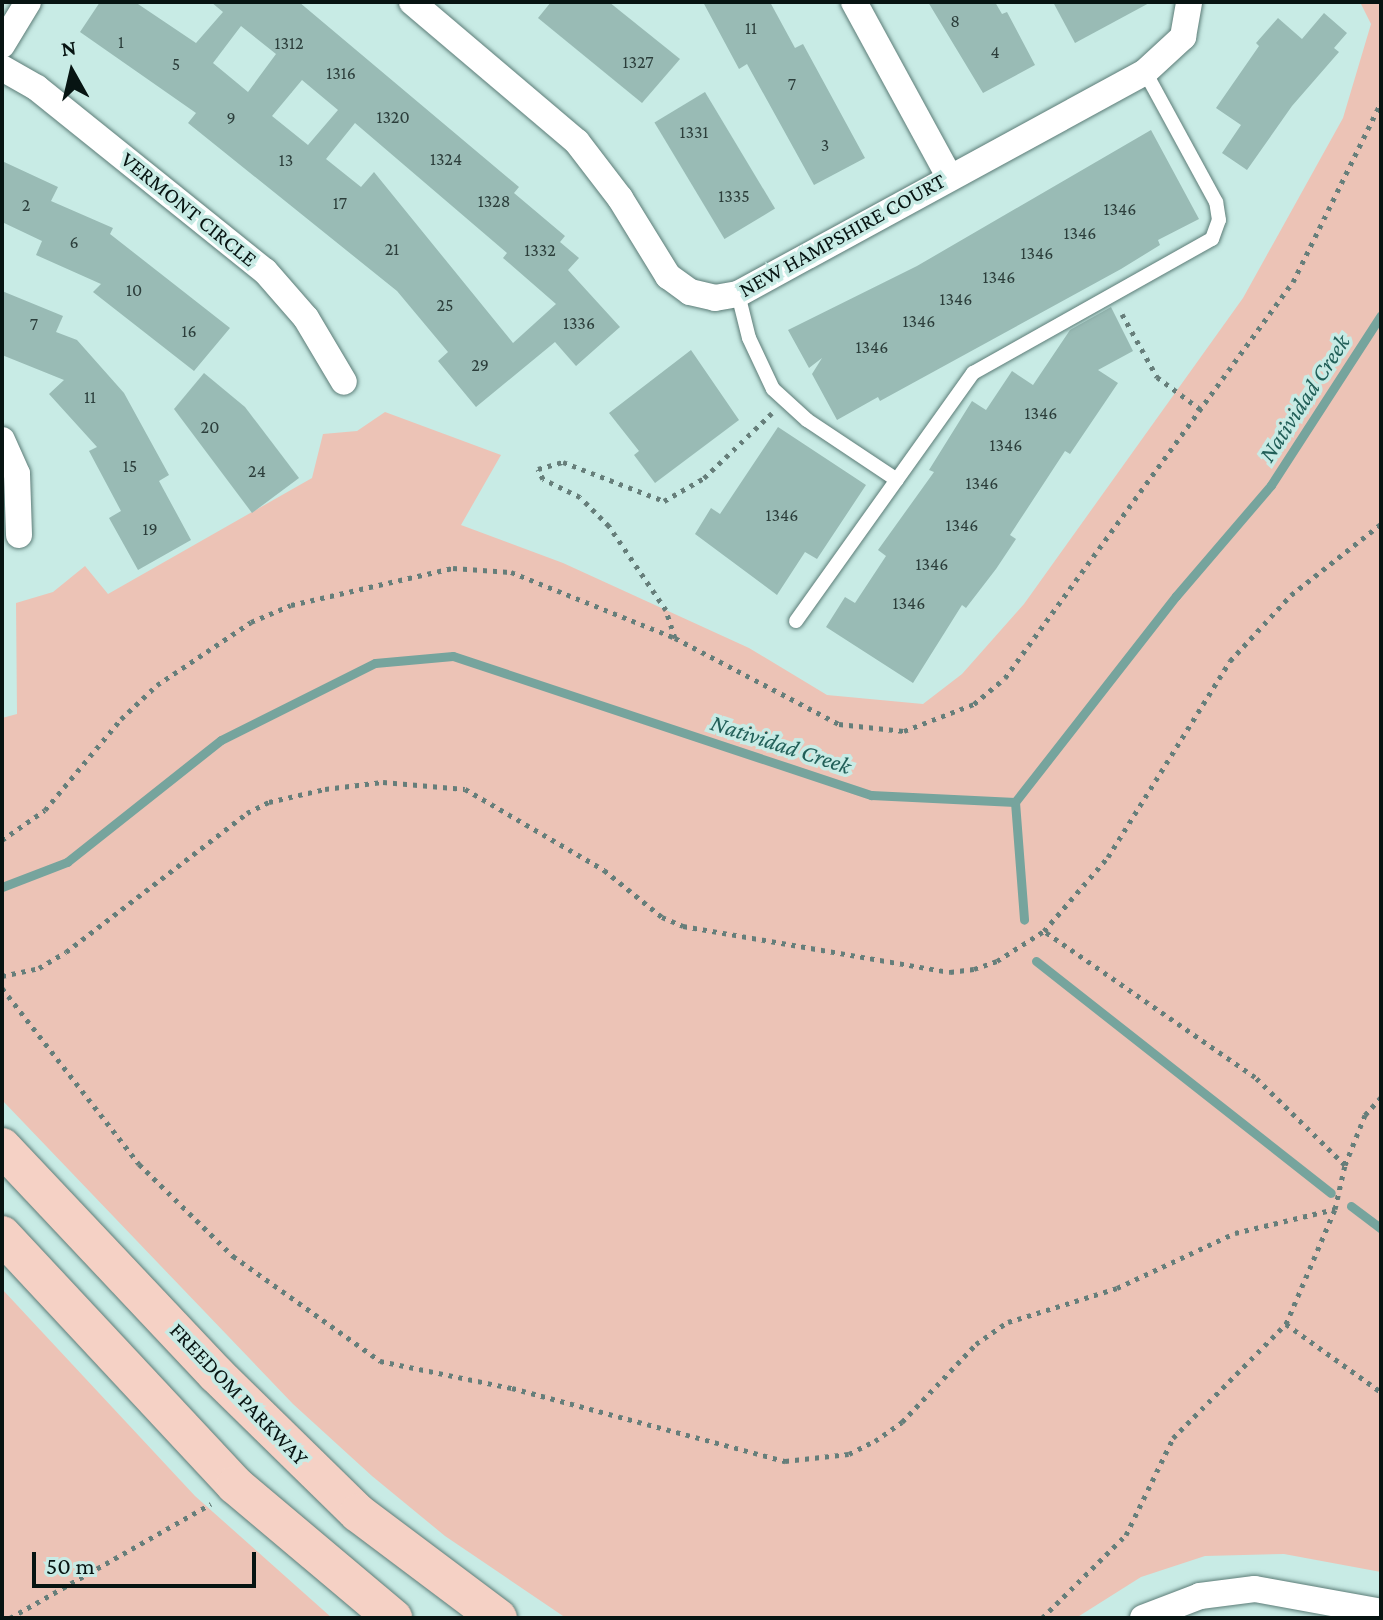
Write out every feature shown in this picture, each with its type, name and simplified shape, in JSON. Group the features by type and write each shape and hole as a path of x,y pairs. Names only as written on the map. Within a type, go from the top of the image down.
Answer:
{"main road":[{"name":"FREEDOM PARKWAY","path":"2,1147 216,1374 358,1513 498,1618"},
{"path":"2,1235 235,1485 393,1618"}],"street":[{"path":"2,45 28,2"},
{"name":"NEW HAMPSHIRE COURT","path":"412,2 577,142 620,198 657,264 678,286 715,298 738,294 949,176 1145,72 1183,37 1189,2"},
{"path":"854,2 949,176"},
{"name":"VERMONT CIRCLE","path":"2,68 37,88 265,271 306,318 344,382"},
{"path":"2,440 17,474 19,535"},
{"path":"1143,1618 1200,1596 1255,1589 1381,1612"}],"lane":[{"path":"796,621 973,373 1204,246 1219,220 1216,202 1145,72"},
{"path":"738,294 760,367 784,401 897,480"}],"path":[{"path":"2,840 45,810 121,719 157,685 251,622 291,605 453,568 493,567 675,638 839,724 904,731 946,719 1005,678 1293,282 1381,102"},
{"path":"1112,295 1157,377 1200,409"},
{"path":"675,638 666,610 609,526 580,497 543,479 538,469 544,463 563,462 664,501 704,478 784,401"},
{"path":"2,976 39,968 66,952 247,813 269,802 383,782 465,789 604,870 662,917 683,926 950,972 997,961 1044,931 1108,857 1230,661 1291,595 1381,524"},
{"path":"1044,931 1255,1077 1345,1165"},
{"path":"2,988 139,1164 233,1256 380,1361 512,1388 785,1461 849,1454 875,1441 902,1422 976,1344 1008,1322 1117,1288 1235,1233 1335,1209"},
{"path":"1042,1618 1126,1535 1173,1438 1286,1324 1335,1209 1345,1165 1365,1115 1381,1097"},
{"path":"1286,1324 1381,1392"},
{"path":"10,1618 211,1504 235,1485"}],"shaded area":[{"path":"1360,2 1381,2 1381,1572 1284,1554 1205,1556 1141,1577 1076,1618 566,1618 445,1536 372,1476 293,1404 2,1100 2,718 17,714 16,603 53,592 85,566 108,594 312,478 323,434 357,431 385,412 501,455 461,525 563,563 749,648 827,695 923,704 962,674 1024,604 1243,298 1343,118 1371,24"},
{"path":"2,1289 195,1496 332,1618 2,1618"}],"building":[{"path":"100,2 135,2 196,43 223,12 211,2 299,2 519,187 514,193 565,236 560,242 579,258 568,270 620,327 576,366 555,342 476,407 438,361 448,352 397,291 188,123 196,113 80,32","holes":["241,26 276,54 248,92 213,63","302,80 338,110 308,145 272,116","355,123 507,253 503,258 556,304 513,343 374,172 361,187 326,159"]},
{"path":"551,2 609,2 680,59 642,103 538,18"},
{"path":"703,2 770,2 795,48 803,44 865,158 814,185 747,64 739,69"},
{"path":"928,2 995,2 1002,14 1007,12 1035,65 983,93"},
{"path":"1053,2 1151,2 1075,43"},
{"path":"1324,13 1347,33 1334,48 1339,52 1292,106 1247,170 1222,153 1241,125 1216,108 1259,46 1256,43 1278,18 1302,39"},
{"path":"705,92 775,209 724,239 654,122"},
{"path":"1151,130 1199,219 1158,240 1160,245 1121,269 880,401 878,397 837,420 812,374 822,358 809,368 788,330 917,266"},
{"path":"2,161 58,187 51,201 113,228 110,234 230,328 194,371 93,292 101,284 36,255 42,241 2,222"},
{"path":"2,291 63,316 56,332 77,340 124,393 169,475 159,481 191,540 138,570 109,518 121,511 89,451 97,447 49,394 64,380 2,355"},
{"path":"1111,307 1133,351 1098,370 1118,383 1070,454 1065,451 1010,535 1016,539 966,608 962,605 913,683 826,627 845,597 855,603 886,556 878,550 934,472 929,470 972,401 986,410 1012,371 1033,385 1070,330"},
{"path":"691,350 739,420 655,483 634,455 639,451 609,413"},
{"path":"204,373 245,407 299,478 252,513 174,409"},
{"path":"778,427 866,485 817,559 805,552 777,595 695,534 711,508 720,514"}],"waterway":[{"name":"Natividad Creek","path":"1015,802 1176,596 1271,485 1381,315"},
{"name":"Natividad Creek","path":"2,887 67,862 221,740 375,663 453,656 871,795 1015,802"},
{"path":"1015,802 1024,920"},
{"path":"1036,961 1331,1193"},
{"path":"1351,1206 1381,1229"}]}
